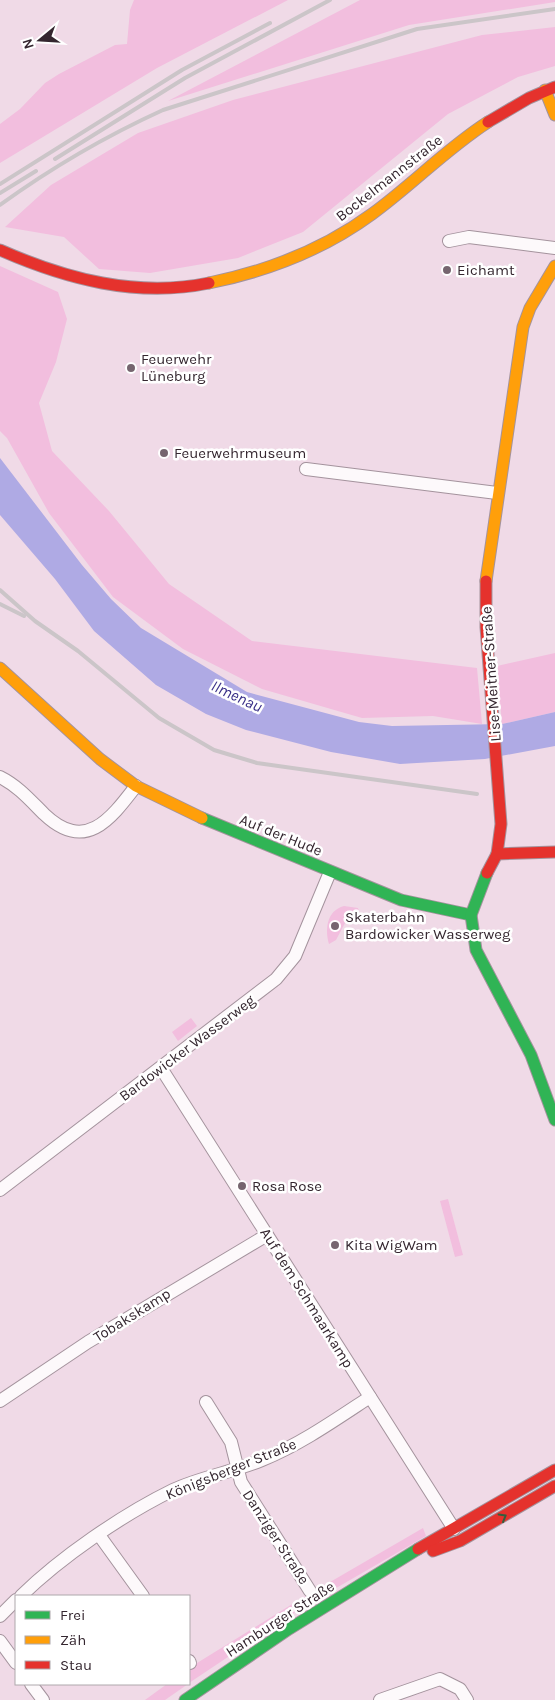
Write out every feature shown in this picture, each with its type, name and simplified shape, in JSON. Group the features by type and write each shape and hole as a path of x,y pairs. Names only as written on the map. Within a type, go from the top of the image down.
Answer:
{"main road":[{"path":"550,89 555,115"},
{"name":"Bockelmannstraße","path":"0,250 56,272 94,283 125,286 196,285 246,275 294,259 336,238 371,214 462,140 509,108 550,89"},
{"name":"Lise-Meitner-Straße","path":"496,854 501,824 499,780 488,662 486,572 523,327 530,308 555,266"},
{"name":"Auf der Hude","path":"0,668 100,760 136,786 182,810 401,900 471,915"},
{"path":"555,852 496,854 481,885 471,915 476,950 531,1055 555,1120"},
{"path":"394,1566 555,1470"},
{"path":"394,1566 460,1541 555,1486"},
{"name":"Hamburger Straße","path":"185,1700 290,1629 394,1566"}],"street":[{"path":"449,241 469,237 555,248"},
{"path":"306,469 497,493"},
{"path":"0,777 21,790 55,823 76,832 88,831 104,824 136,786"},
{"name":"Bardowicker Wasserweg","path":"0,1190 255,996 285,969 295,956 330,872"},
{"name":"Auf dem Schmaarkamp","path":"161,1068 454,1529"},
{"name":"Tobakskamp","path":"0,1401 88,1342 267,1235"},
{"name":"Königsberger Straße","path":"21,1595 99,1535 174,1490 259,1461 300,1441 370,1397"},
{"name":"Danziger Straße","path":"206,1402 231,1442 240,1482 310,1591"},
{"path":"99,1535 142,1595"},
{"path":"0,1616 15,1601"},
{"path":"0,1641 15,1663"},
{"path":"380,1700 440,1678 460,1689 467,1700"},
{"path":"32,1685 43,1700"}],"shaded area":[{"path":"134,0 288,0 157,68 0,163 0,124 20,109 45,83 59,74 115,45 127,44 130,10"},
{"path":"360,0 555,0 555,2 409,25 168,101"},
{"path":"555,27 555,66 518,77 448,114 303,232 238,258 150,273 99,269 64,237 5,227 51,185 138,133 233,100 482,35"},
{"path":"0,266 58,292 67,319 56,362 39,403 52,451 109,511 169,584 252,641 477,668 482,724 433,716 362,718 262,689 183,649 113,597 49,513 7,438 0,431"},
{"path":"555,653 555,712 502,724 497,666"},
{"name":"Skaterbahn Bardowicker Wasserweg","path":"344,906 358,908 361,919 345,923 336,940 329,944 328,922 333,912"},
{"path":"191,1018 197,1026 178,1041 172,1032"},
{"path":"448,1199 463,1255 455,1257 440,1201"},
{"path":"423,1528 426,1536 300,1609 190,1682 190,1667 294,1603"},
{"path":"166,1685 187,1685 165,1700 145,1700"}],"water":[{"name":"Ilmenau","path":"0,458 82,565 111,599 141,628 247,692 359,722 392,726 502,724 555,712 555,746 485,759 400,764 331,752 246,730 206,714 156,685 94,631 55,579 0,515"}],"railway":[{"path":"55,159 185,78 330,0"},
{"path":"0,205 79,153 163,110 417,29 555,9"},
{"path":"0,184 182,70 270,23"},
{"path":"0,193 36,171"},
{"path":"0,590 35,621 78,651 159,718 214,750 257,763 477,794"},
{"path":"0,604 24,616"}],"traffic: fast":[{"path":"202,818 401,900 471,915"},
{"path":"487,873 471,915 476,950 531,1055 555,1120"},
{"path":"185,1700 289,1629 418,1549"}],"traffic: slow":[{"path":"545,90 555,115"},
{"path":"209,283 252,272 294,258 334,238 372,214 488,122"},
{"path":"486,581 523,327 530,308 555,266"},
{"path":"0,668 100,759 136,786 202,818"}],"traffic: jam":[{"path":"488,122 529,98 555,87"},
{"path":"0,250 50,270 102,283 155,288 209,283"},
{"path":"486,581 486,627 501,824 497,854 487,873"},
{"path":"497,854 555,852"},
{"path":"418,1549 555,1470"},
{"path":"433,1551 460,1541 555,1486"}],"place":[{"name":"Eichamt","path":"447,270"},
{"name":"Feuerwehr Lüneburg","path":"131,368"},
{"name":"Feuerwehrmuseum","path":"164,453"},
{"name":"Skaterbahn Bardowicker Wasserweg","path":"335,926"},
{"name":"Rosa Rose","path":"242,1186"},
{"name":"Kita WigWam","path":"335,1245"}]}
